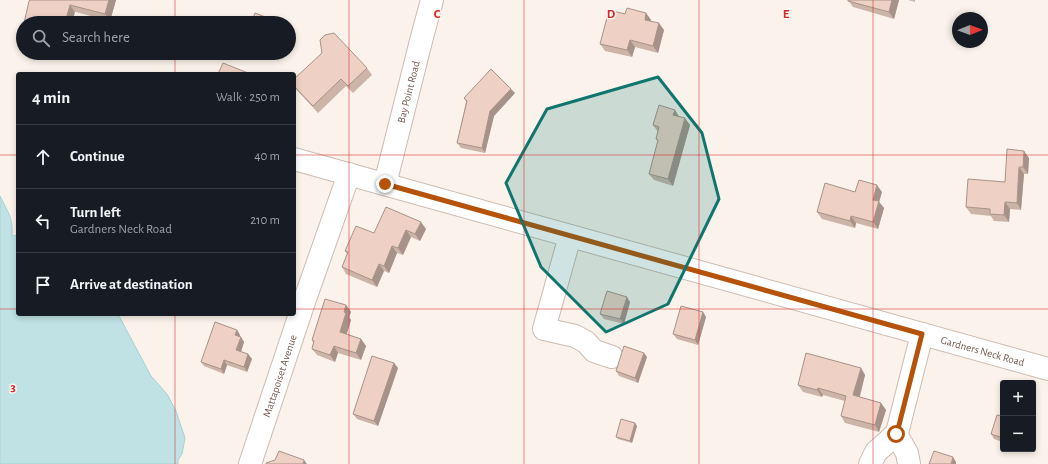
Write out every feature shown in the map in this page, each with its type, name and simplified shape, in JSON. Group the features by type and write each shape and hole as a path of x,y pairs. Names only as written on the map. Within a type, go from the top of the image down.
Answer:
{"street":[{"name":"Bay Point Road","path":"385,184 432,0"},
{"name":"Gardners Neck Road","path":"296,160 1048,369"},
{"name":"Mattapoiset Avenue","path":"250,464 349,174"},
{"path":"570,236 544,329 575,336 586,342 594,351 612,357"},
{"path":"870,464 876,452 897,433 922,334"},
{"path":"896,434 907,453 908,464"}],"highlighted area":[{"path":"658,77 702,133 719,199 668,304 606,332 541,267 506,183 547,109"}],"water":[{"path":"0,196 11,219 12,236 16,235 16,316 119,316 151,376 167,394 176,411 185,438 182,454 178,460 178,464 0,464"}],"building":[{"path":"109,0 105,14 70,5 67,16 26,16 29,1"},
{"path":"848,0 892,0 889,12"},
{"path":"627,8 646,13 645,20 659,23 653,46 630,40 627,50 600,44 609,10 625,14"},
{"path":"255,13 263,16 254,16"},
{"path":"334,33 367,68 348,86 341,79 313,106 296,88 296,77 322,53 320,40 325,35"},
{"path":"223,63 246,72 219,72"},
{"path":"491,69 511,89 490,111 482,148 457,143 467,101 464,98"},
{"path":"659,105 675,110 673,115 685,118 668,179 649,174 658,140 656,139 659,127 653,125"},
{"path":"1007,149 1024,151 1023,167 1019,167 1017,203 1005,202 1004,215 990,214 990,209 966,207 968,179 1005,182"},
{"path":"859,180 877,185 873,200 879,201 873,222 851,216 850,221 817,212 825,183 855,192"},
{"path":"386,207 421,222 415,234 406,230 398,248 392,246 384,266 379,264 372,280 342,267 348,252 345,251 356,226 374,233"},
{"path":"607,291 627,297 620,319 600,314"},
{"path":"325,299 346,305 344,312 346,313 340,332 361,339 356,353 334,346 330,355 312,349 314,341 312,340"},
{"path":"681,306 703,312 695,340 673,334"},
{"path":"215,322 237,330 235,335 241,337 236,350 248,354 244,367 224,360 221,369 201,362"},
{"path":"624,346 644,353 635,378 616,371"},
{"path":"806,353 861,368 853,395 881,403 875,425 841,416 846,396 818,388 817,390 798,385"},
{"path":"372,356 394,363 374,421 353,414"},
{"path":"997,415 1000,416 1000,437 991,434"},
{"path":"621,419 635,423 630,441 616,437"},
{"path":"279,451 304,460 303,464 266,464 275,460"},
{"path":"934,451 953,457 951,464 929,464"}],"route":[{"path":"385,184 922,334 896,434"}]}
